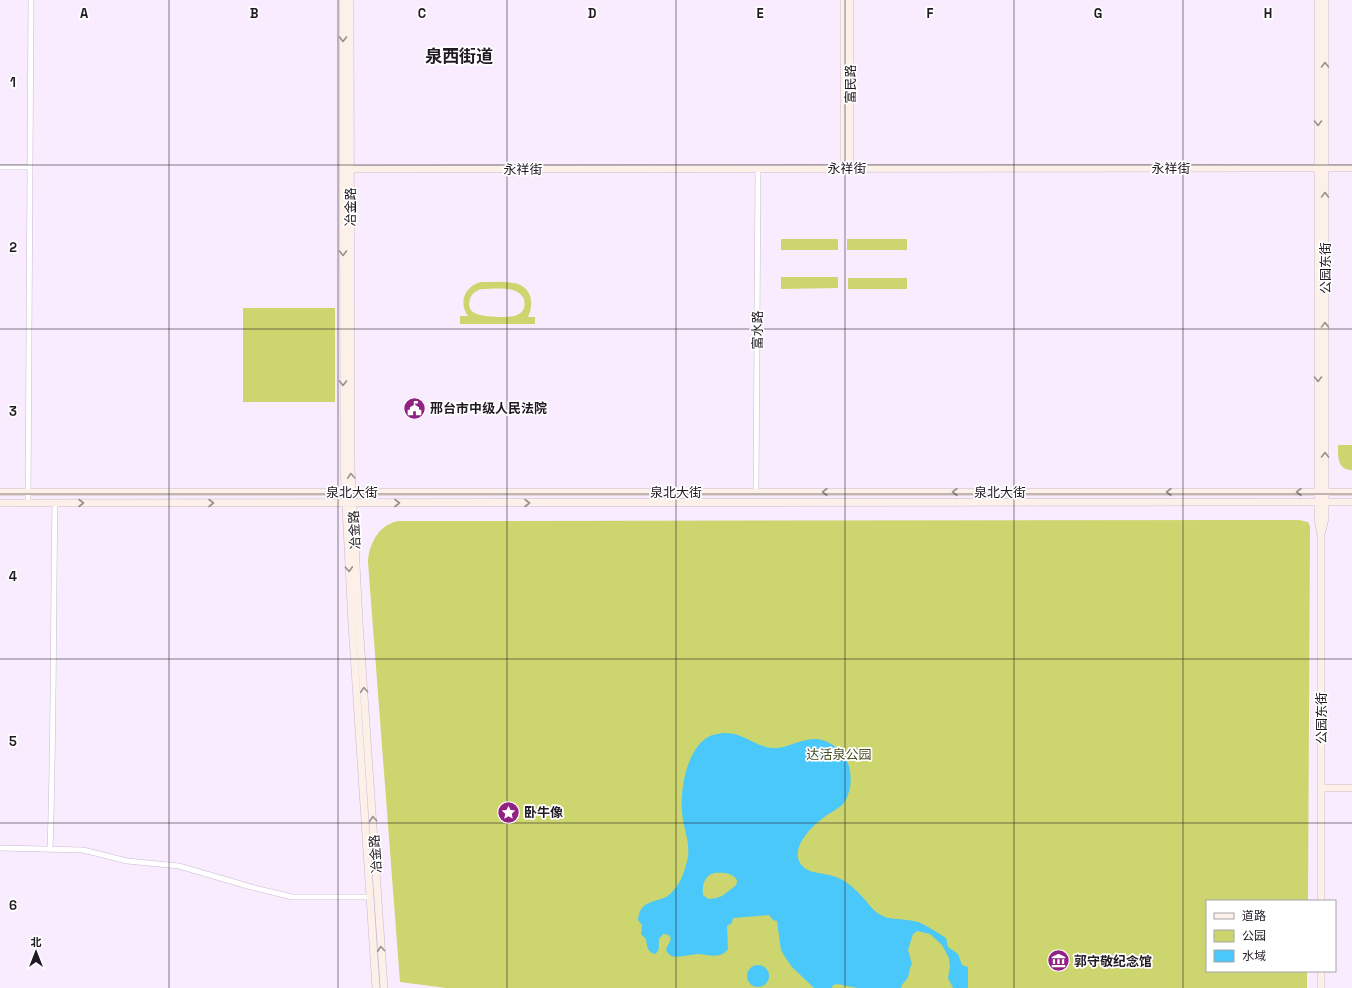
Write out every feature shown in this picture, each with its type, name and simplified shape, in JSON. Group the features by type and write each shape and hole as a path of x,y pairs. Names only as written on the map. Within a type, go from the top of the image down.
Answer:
{"street":[{"path":"28,503 31,0"},
{"name":"冶金路","path":"343,0 347,169"},
{"name":"冶金路","path":"350,0 344,460 349,492 352,623 376,988"},
{"name":"富民路","path":"844,0 847,168"},
{"name":"富民路","path":"847,168 850,0"},
{"name":"公园东街","path":"1318,0 1321,168 1321,502 1318,518 1321,536 1321,900"},
{"name":"公园东街","path":"1321,168 1325,0"},
{"path":"0,167 30,167"},
{"name":"富水路","path":"756,492 758,168"},
{"name":"永祥街","path":"347,169 1352,168"},
{"name":"泉北大街","path":"0,492 1352,492"},
{"name":"泉北大街","path":"0,503 1352,502"},
{"path":"50,848 53,774 54,503"},
{"name":"冶金路","path":"349,503 359,622 384,988"},
{"path":"1321,788 1352,788"},
{"path":"0,848 50,848 83,850 127,861 179,866 251,887 292,897 370,897"},
{"path":"1321,972 1321,988"}],"green space":[{"path":"781,239 838,239 838,250 781,250"},
{"path":"847,239 907,239 907,250 847,250"},
{"path":"781,277 838,277 838,288 781,289"},
{"path":"848,278 907,278 907,289 848,289"},
{"path":"481,282 505,282 519,284 524,287 528,291 531,301 528,317 535,317 535,324 460,324 460,316 468,316 464,305 465,295 467,291 475,284","holes":["499,288 511,290 521,295 524,299 525,305 521,313 518,315 509,317 483,316 470,309 469,305 473,293 482,289"]},
{"path":"243,308 335,308 335,402 243,402"},
{"path":"1338,445 1352,445 1352,470 1343,468 1339,462"},
{"name":"达活泉公园","path":"1299,520 1308,522 1310,526 1308,900 1206,900 1206,972 1307,972 1307,988 446,988 400,982 368,562 373,541 377,535 387,526 400,521"}],"water":[{"path":"723,733 737,735 759,745 772,748 783,747 810,739 820,739 832,744 842,752 849,767 851,780 849,793 843,804 825,816 808,832 798,850 800,863 807,870 832,875 845,881 877,913 892,918 918,922 931,928 946,938 948,947 958,954 962,965 968,967 968,988 953,988 948,978 950,966 949,958 942,945 930,934 917,931 913,934 908,950 912,964 908,977 901,988 857,988 837,984 833,985 832,988 814,988 792,967 785,957 781,950 777,921 773,920 769,915 733,918 732,923 727,926 728,949 718,955 697,954 681,957 671,956 666,949 671,939 669,935 663,934 659,939 659,949 657,952 655,954 650,952 646,939 641,934 642,925 638,920 639,913 646,905 664,898 673,891 682,878 688,857 682,803 682,792 686,770 695,751 701,743 710,736","holes":["714,873 724,873 733,876 737,880 735,886 722,896 708,899 703,895 704,881 708,876"]},
{"path":"758,965 766,968 769,976 766,984 758,987 750,984 747,976 750,968"}],"place":[{"name":"邢台市中级人民法院","path":"415,408"},
{"name":"卧牛像","path":"509,812"},
{"name":"郭守敬纪念馆","path":"1059,961"}],"district":[{"name":"泉西街道","path":"459,56"}]}
